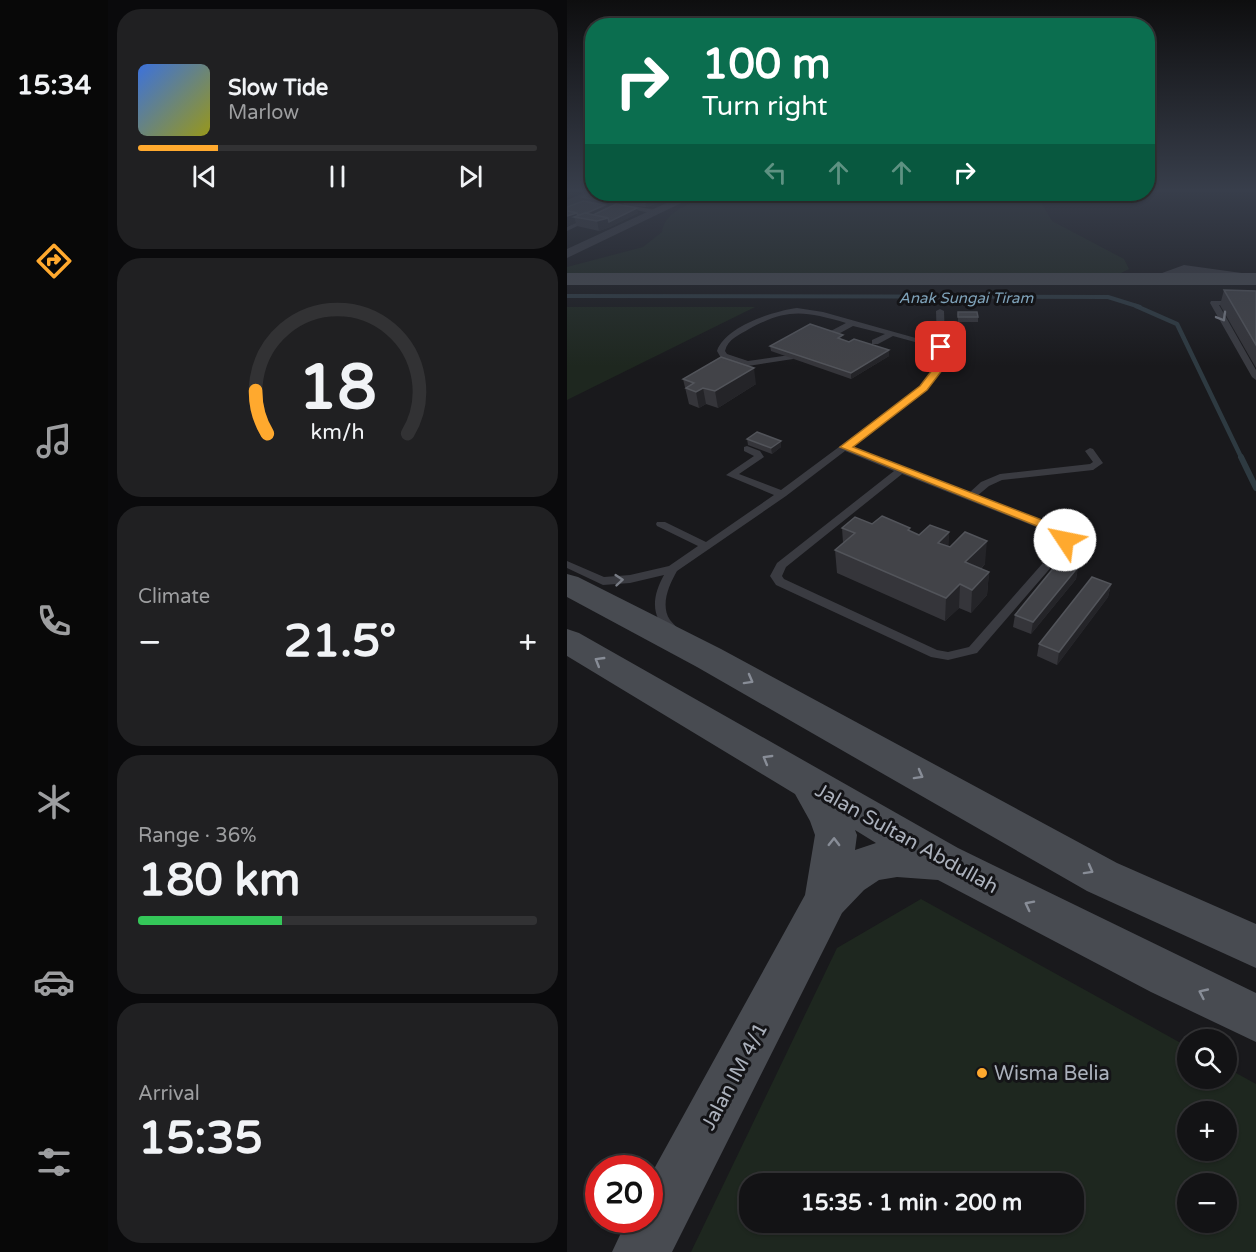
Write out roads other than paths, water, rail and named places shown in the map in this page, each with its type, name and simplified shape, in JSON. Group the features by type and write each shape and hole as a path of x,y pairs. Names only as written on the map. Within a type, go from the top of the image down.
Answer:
{"street":[{"path":"567,279 1156,280 1186,271 1256,264"},
{"path":"1186,271 1256,279"},
{"path":"567,584 709,658 1102,877 1256,946"},
{"name":"Jalan Sultan Abdullah","path":"567,642 943,861 1168,976 1256,1018"},
{"name":"Jalan IM 4/1","path":"809,784 829,816 836,835 826,899"},
{"name":"Jalan IM 4/1","path":"641,1252 826,899 855,871 868,864 906,858 943,861"}],"lane":[{"path":"1256,303 1214,303 1256,377"},
{"path":"790,357 749,364 724,356 721,351 726,340 769,315 782,311 806,310 941,347"},
{"path":"567,564 603,581 630,579 673,569 707,546 782,494 928,383 938,369 941,347 940,311"},
{"path":"828,336 852,323"},
{"path":"875,342 892,334"},
{"path":"845,447 1064,534 1065,540 1062,548 973,650 948,656 935,654 780,582 776,576 781,565 901,471"},
{"path":"747,449 757,453 759,457 731,475 782,494"},
{"path":"971,496 985,484 1000,477 1093,467 1098,463 1091,451"},
{"path":"661,524 707,546"},
{"path":"673,569 661,589 659,609 669,627 709,658"}],"waterway":[{"name":"Anak Sungai Tiram","path":"567,296 1108,297 1140,307"},
{"name":"Anak Sungai Tiram","path":"1136,306 1177,324 1242,459"},
{"name":"Anak Sungai Tiram","path":"1241,457 1256,488"}],"place":[{"name":"Wisma Belia","path":"982,1073"}]}
